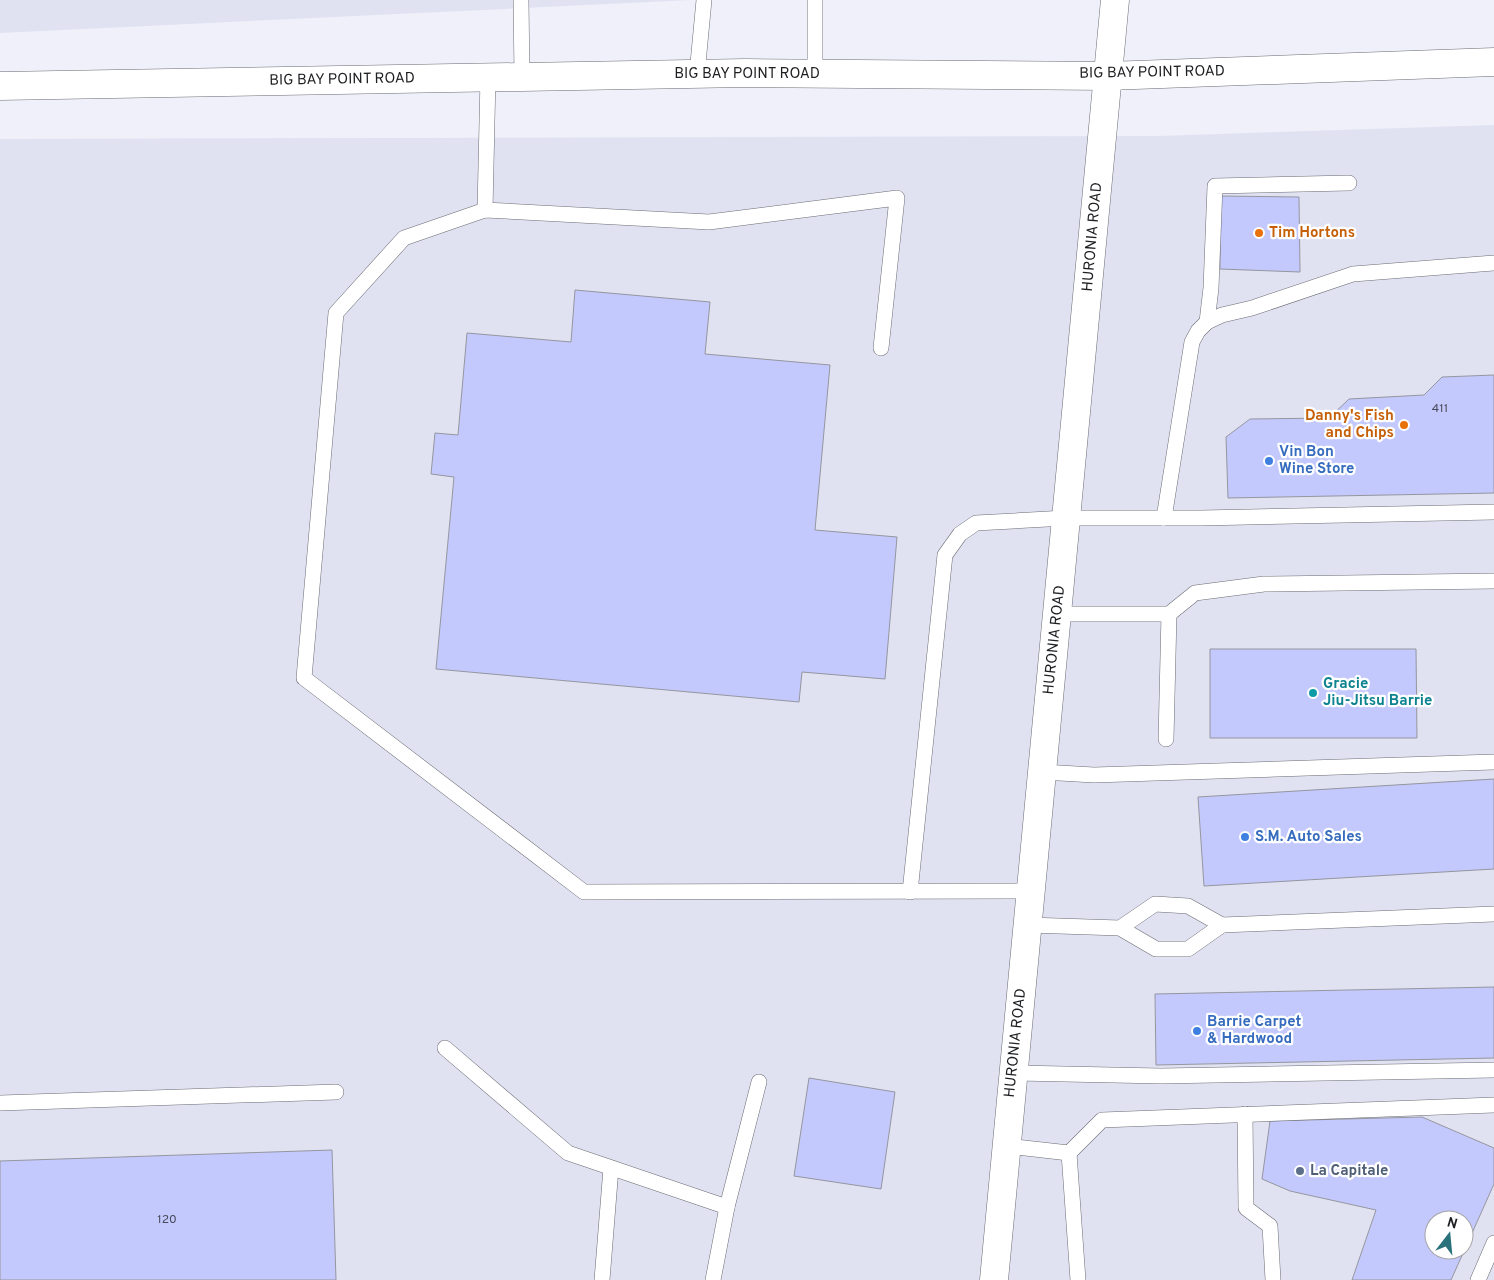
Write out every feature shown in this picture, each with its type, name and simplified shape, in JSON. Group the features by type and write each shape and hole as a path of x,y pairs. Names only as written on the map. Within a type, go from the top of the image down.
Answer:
{"street":[{"name":"HURONIA ROAD","path":"994,1280 1116,0"},
{"name":"BIG BAY POINT ROAD","path":"0,86 696,74 1108,76 1494,62"}],"lane":[{"path":"521,0 522,77"},
{"path":"696,74 704,0"},
{"path":"815,0 815,74"},
{"path":"485,210 488,78"},
{"path":"1207,322 1211,288 1215,186 1349,183"},
{"path":"881,348 897,198 709,222 485,210 404,238 336,313 304,678 584,892 1031,892"},
{"path":"1164,518 1192,342 1198,331 1207,322 1222,315 1252,308 1353,274 1494,263"},
{"path":"910,892 946,555 960,534 976,523 1066,518 1201,518 1494,512"},
{"path":"1057,614 1169,614 1195,593 1264,584 1494,581"},
{"path":"1166,739 1169,614"},
{"path":"1042,772 1094,775 1494,762"},
{"path":"1120,928 1155,904 1188,906 1222,925 1494,914"},
{"path":"1028,925 1120,928 1156,949 1188,949 1222,925"},
{"path":"445,1048 568,1153 726,1207"},
{"path":"1013,1073 1161,1076 1494,1070"},
{"path":"713,1280 726,1207 759,1082"},
{"path":"0,1102 336,1092"},
{"path":"1078,1280 1069,1153 1102,1120 1494,1106"},
{"path":"1245,1114 1246,1208 1270,1226 1273,1280"},
{"path":"1006,1146 1069,1153"},
{"path":"602,1280 611,1168"},
{"path":"1478,1280 1494,1243"}],"shaded area":[{"path":"0,0 691,0 0,33"},
{"path":"1494,125 1494,1280 0,1280 0,139 1159,136"}],"building":[{"name":"Tim Hortons","path":"1220,196 1299,197 1300,272 1220,269"},
{"path":"575,290 710,302 705,354 830,365 815,530 897,537 885,679 802,672 799,702 436,669 454,477 431,474 435,433 458,435 467,333 571,342"},
{"path":"1494,375 1494,493 1228,498 1226,437 1250,419 1329,418 1349,399 1424,395 1442,377"},
{"name":"Gracie Jiu-Jitsu Barrie","path":"1210,649 1416,649 1417,738 1210,738"},
{"path":"1494,779 1494,869 1204,886 1198,797"},
{"path":"1494,987 1494,1058 1156,1065 1155,994"},
{"path":"809,1078 895,1092 881,1189 794,1176"},
{"path":"1422,1117 1494,1148 1494,1184 1474,1229 1474,1210 1424,1210 1424,1260 1460,1260 1451,1280 1352,1280 1376,1210 1290,1191 1262,1179 1270,1121"},
{"path":"332,1150 336,1280 0,1280 0,1161"}],"place":[{"name":"Tim Hortons","path":"1259,233"},
{"name":"Danny's Fish and Chips","path":"1404,425"},
{"name":"Vin Bon Wine Store","path":"1269,461"},
{"name":"Gracie Jiu-Jitsu Barrie","path":"1313,693"},
{"name":"S.M. Auto Sales","path":"1245,837"},
{"name":"Barrie Carpet & Hardwood","path":"1197,1031"},
{"name":"La Capitale","path":"1300,1171"}]}
